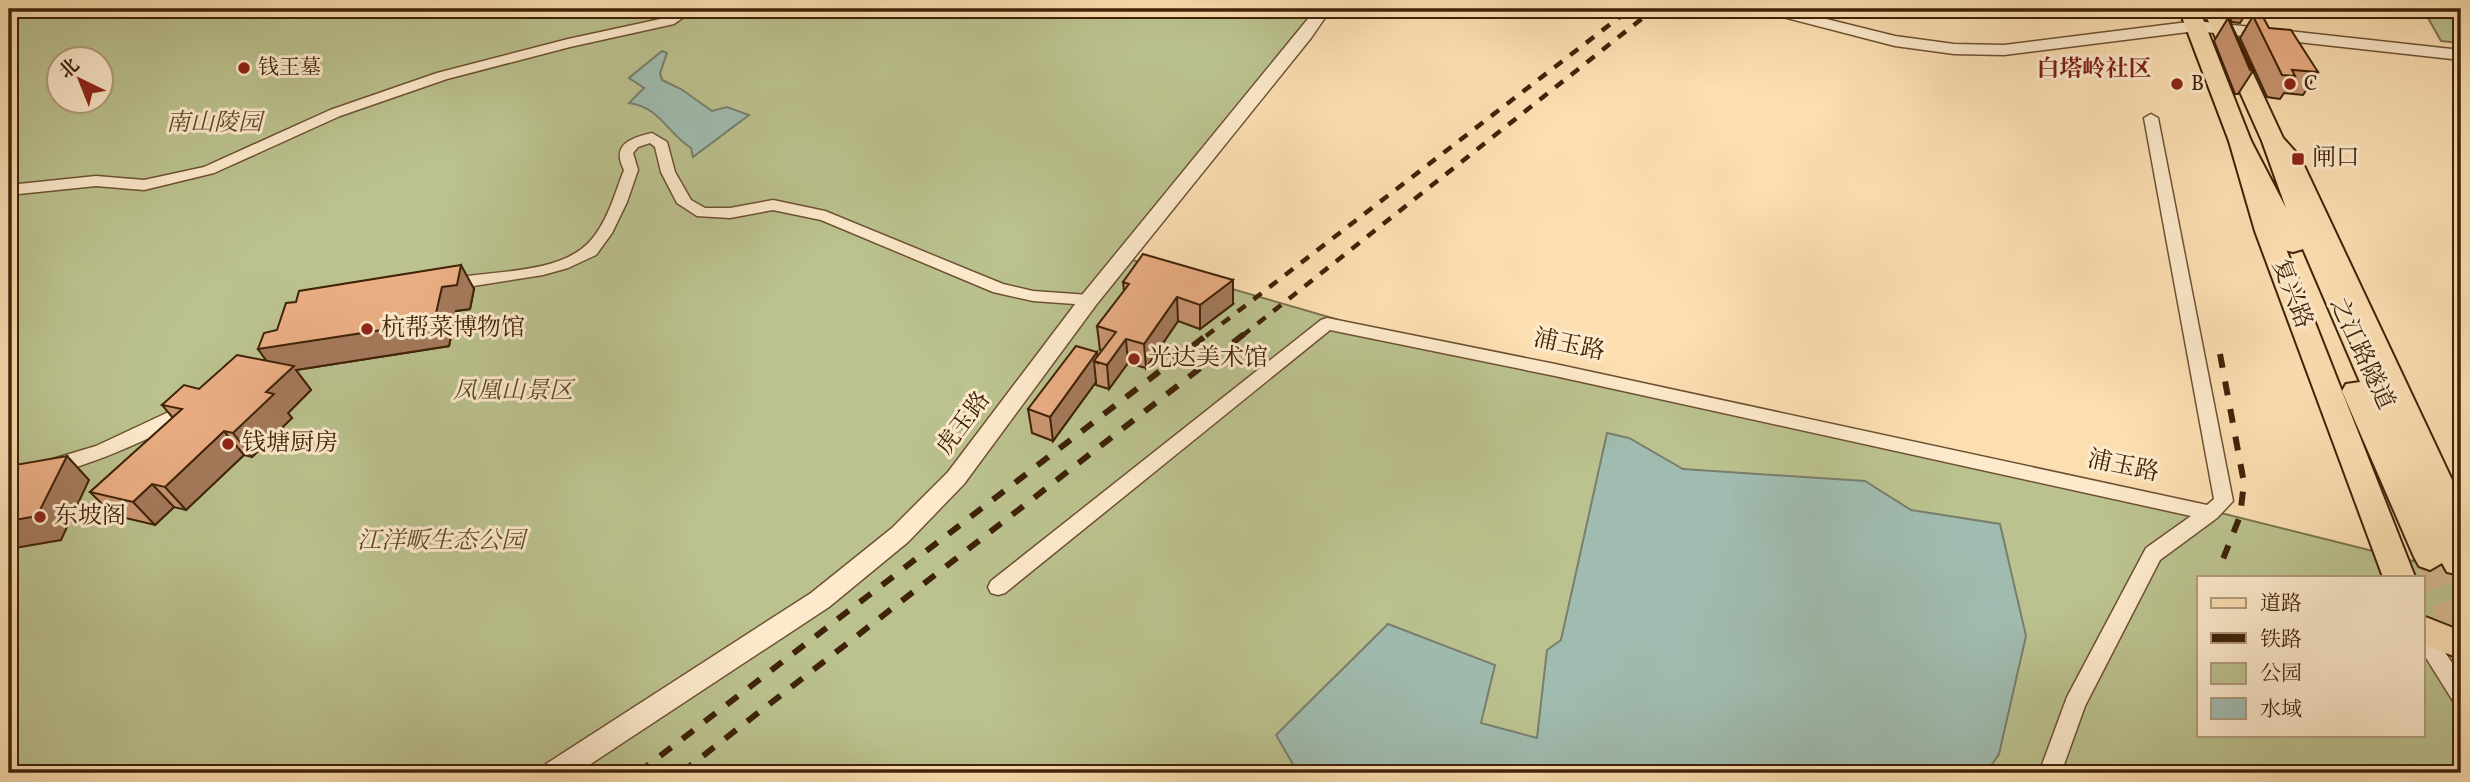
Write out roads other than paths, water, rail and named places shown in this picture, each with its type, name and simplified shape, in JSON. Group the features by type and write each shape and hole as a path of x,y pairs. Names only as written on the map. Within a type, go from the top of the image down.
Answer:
{"main road":[{"name":"复兴路","path":"2205,18 2267,231 2399,576"},
{"path":"2205,18 2273,141 2288,157 2461,531"},
{"name":"之江路隧道","path":"2240,141 2285,224 2431,557"},
{"name":"之江路隧道","path":"2273,141 2305,229 2347,327 2458,563"},
{"path":"2424,629 2461,636"},
{"path":"2424,629 2461,645"}],"street":[{"path":"9,190 96,181 144,185 209,170 335,113 442,76 568,43 669,21 689,9"},
{"name":"虎玉路","path":"555,773 820,600 900,535 956,478 1089,300 1305,36 1324,9"},
{"path":"1769,9 1895,41 1955,49 2004,50 2205,18 2461,55"},
{"path":"2050,773 2074,704 2153,554 2224,501 2151,118"},
{"path":"437,286 530,272 584,256 593,249 615,214 631,170 626,160 626,152 634,144 652,137 662,145 668,172 685,203 702,213 730,213 773,205 825,216 999,288 1033,296 1089,300"},
{"name":"浦玉路","path":"999,587 1327,324 1564,372 2210,513"},
{"path":"9,479 48,470 102,452 156,429 199,402"},
{"path":"2424,638 2461,694"}],"water":[{"path":"662,51 667,53 660,73 662,80 681,89 712,111 727,107 749,115 693,157 691,148 656,115 629,103 644,88 629,78"},
{"path":"1607,433 1629,438 1683,469 1865,481 1911,510 2000,524 2026,636 1999,754 1986,773 1298,773 1276,735 1388,624 1495,665 1481,723 1537,738 1547,650 1561,640"}],"tunnel":[{"path":"2430,557 2461,640"}],"railway":[{"path":"1206,336 1630,9"},
{"path":"1242,336 1654,9"},
{"path":"638,773 1208,334"},
{"path":"681,773 1244,334"},
{"path":"2220,354 2244,483 2240,516 2223,559"}],"place":[{"name":"钱王墓","path":"244,68"},
{"name":"B","path":"2177,84"},
{"name":"C","path":"2290,84"},
{"name":"闸口","path":"2298,159"},
{"name":"杭帮菜博物馆","path":"367,329"},
{"name":"光达美术馆","path":"1134,359"},
{"name":"钱塘厨房","path":"228,444"},
{"name":"东坡阁","path":"40,517"}],"district":[{"name":"白塔岭社区","path":"2094,70"}],"park label":[{"name":"南山陵园","path":"214,124"},
{"name":"凤凰山景区","path":"513,392"},
{"name":"江洋畈生态公园","path":"441,542"}]}
